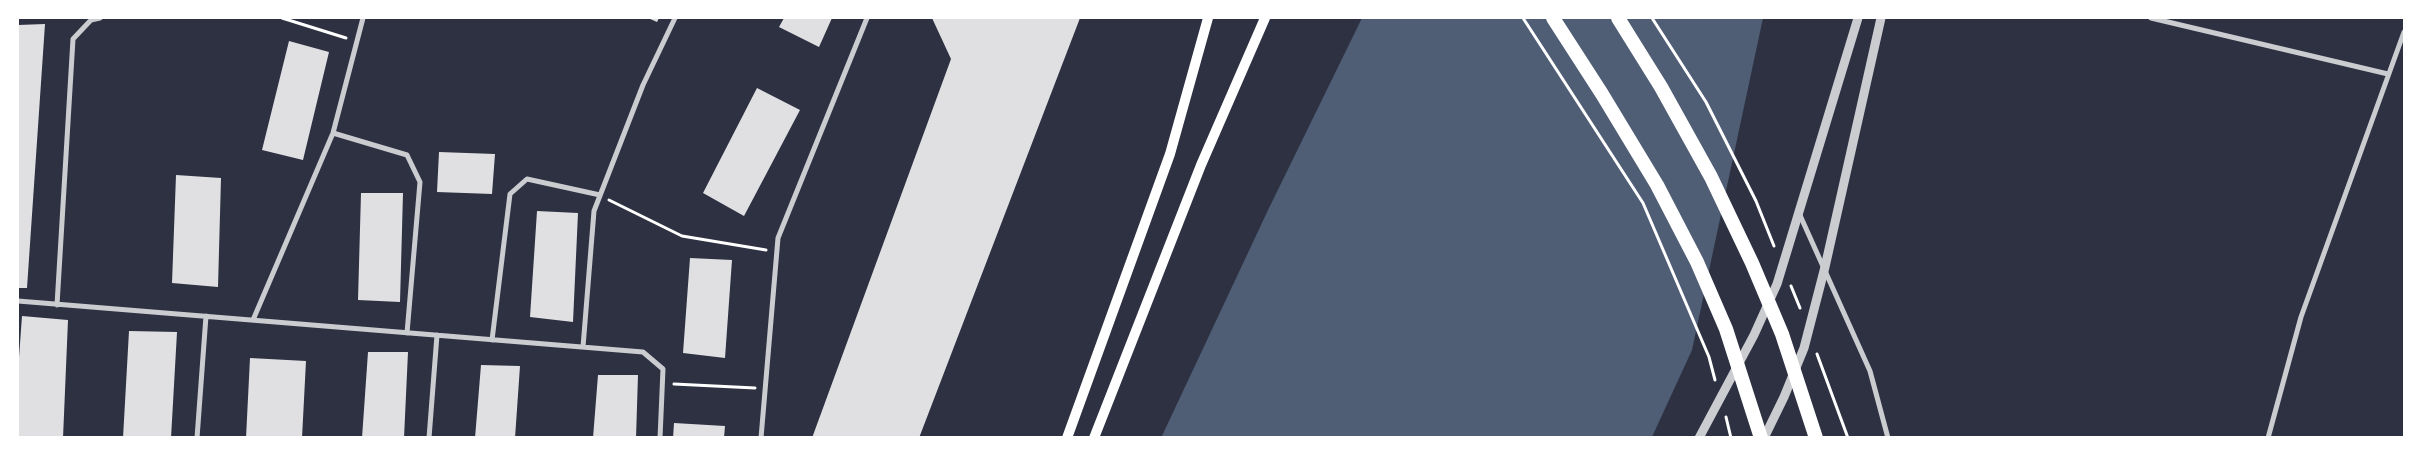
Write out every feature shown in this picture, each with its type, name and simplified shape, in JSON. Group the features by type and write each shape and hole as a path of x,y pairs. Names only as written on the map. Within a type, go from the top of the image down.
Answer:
{"highway":[{"path":"1553,18 1657,185 1697,262 1726,329 1762,438"},
{"path":"1618,18 1661,87 1711,177 1752,263 1782,334 1816,438"}],"main road":[{"path":"1067,438 1170,154 1208,18"},
{"path":"1094,438 1197,174 1265,18"}],"street":[{"path":"57,305 73,39 91,20 100,18"},
{"path":"253,320 333,133 363,18"},
{"path":"582,347 594,211 644,85 675,18"},
{"path":"761,438 778,238 867,18"},
{"path":"1699,438 1754,335 1777,284 1858,18"},
{"path":"1762,438 1784,397 1804,348 1825,267 1881,18"},
{"path":"2151,18 2388,74"},
{"path":"2268,438 2302,317 2404,32"},
{"path":"333,133 407,155 420,182 407,333"},
{"path":"492,340 510,194 527,179 600,196"},
{"path":"1799,213 1825,267 1870,371 1888,438"},
{"path":"18,301 643,352 663,370 664,384 660,438"},
{"path":"197,438 206,316"},
{"path":"429,438 437,336"}],"path":[{"path":"282,18 357,42"},
{"path":"1523,18 1642,202 1708,357 1716,384"},
{"path":"1652,18 1706,102 1756,201 1778,253"},
{"path":"600,196 682,236 776,252"},
{"path":"1788,279 1802,314"},
{"path":"1815,349 1848,438"},
{"path":"664,384 765,388"},
{"path":"1724,411 1731,438"}],"water":[{"path":"1362,18 1763,18 1692,350 1652,437 1161,438 1269,208"}],"building":[{"path":"648,18 659,18 657,22"},
{"path":"784,18 832,18 819,47 779,27"},
{"path":"932,18 1080,18 919,438 812,438 951,59"},
{"path":"45,24 27,288 18,288 18,25"},
{"path":"289,41 329,52 303,160 262,150"},
{"path":"757,88 800,110 744,216 703,193"},
{"path":"439,152 495,154 492,194 437,192"},
{"path":"176,175 221,178 218,287 172,283"},
{"path":"361,193 403,193 400,302 358,300"},
{"path":"537,211 578,213 573,322 530,317"},
{"path":"690,258 732,260 725,358 683,353"},
{"path":"22,316 68,320 63,438 18,438 18,371"},
{"path":"129,331 177,332 171,438 123,438"},
{"path":"368,352 408,352 404,438 362,438"},
{"path":"250,358 306,361 302,438 246,438"},
{"path":"481,365 520,366 515,438 475,438"},
{"path":"598,375 638,375 636,438 593,438"},
{"path":"674,423 725,426 724,438 673,438"}]}
